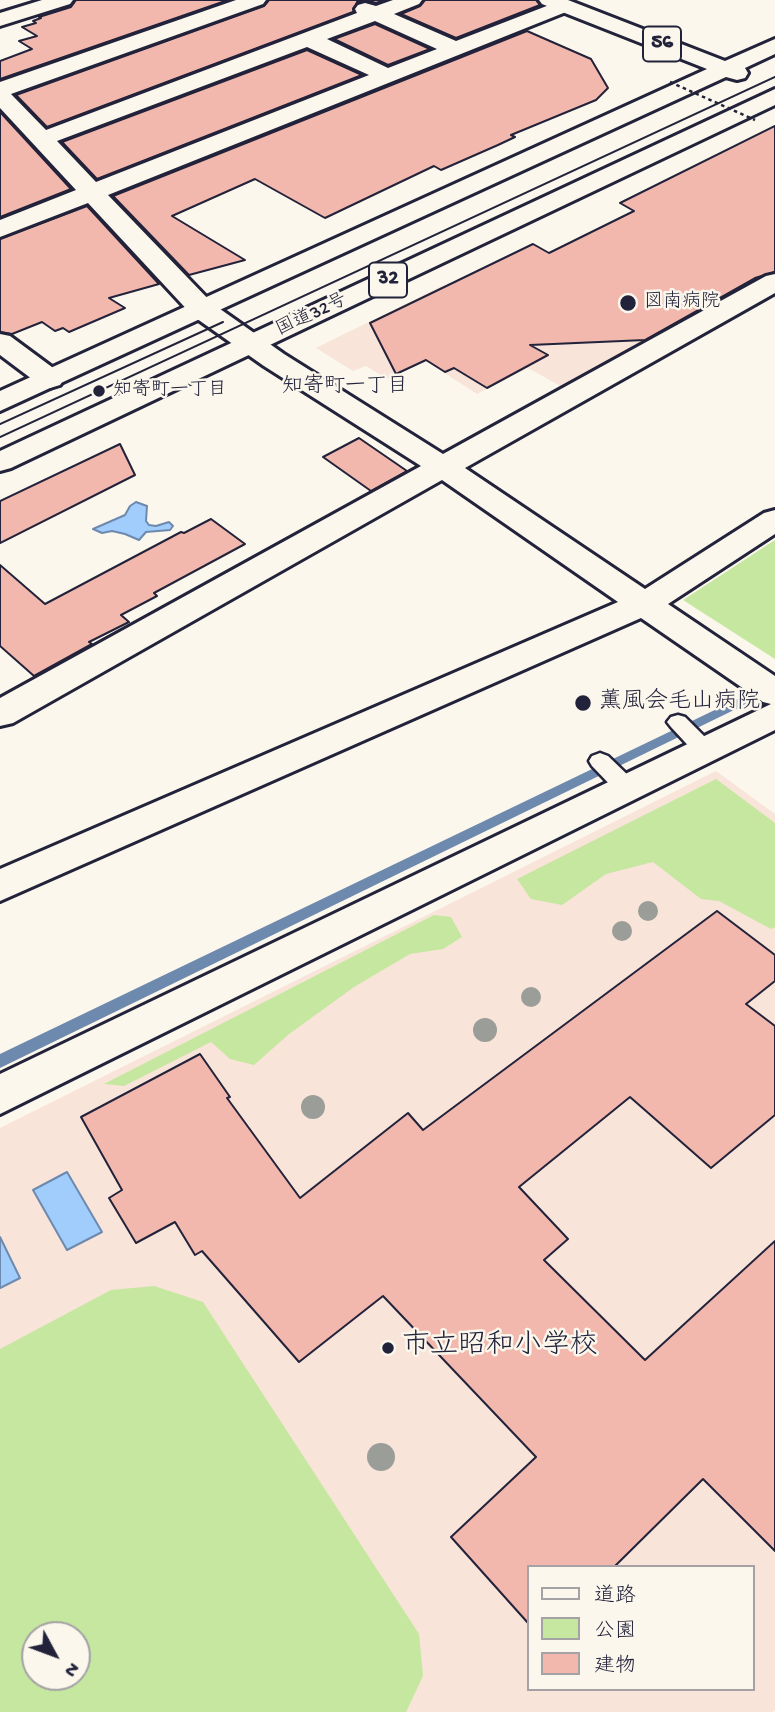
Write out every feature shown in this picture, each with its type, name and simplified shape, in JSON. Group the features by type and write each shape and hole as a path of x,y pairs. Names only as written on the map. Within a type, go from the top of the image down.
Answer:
{"main road":[{"path":"0,20 63,0"},
{"path":"256,0 4,104 42,139 203,310 251,344 443,467 765,685"},
{"path":"343,0 456,49"},
{"path":"42,139 412,0"},
{"name":"56","path":"602,0 746,54 775,88"},
{"path":"0,229 456,49 556,3"},
{"name":"56","path":"556,3 746,54"},
{"path":"308,39 388,76"},
{"name":"32","path":"0,402 203,310 746,54"},
{"name":"国道32号","path":"0,462 775,96"},
{"path":"0,714 775,282"},
{"path":"0,342 50,379"},
{"path":"0,886 645,603 775,520"},
{"path":"0,1095 691,735 775,715"}],"path":[{"path":"670,82 755,120"}],"shaded area":[{"name":"図南病院","path":"731,207 775,227 775,241 764,247 775,253 775,272 772,274 742,259 729,266 758,281 564,388 528,368 477,394 426,361 387,379 366,366 353,371 316,348 442,286 505,321"},
{"name":"市立昭和小学校","path":"716,771 775,814 775,1710 0,1712 0,1128"}],"green space":[{"path":"775,540 775,659 683,600"},
{"path":"716,779 775,823 775,927 771,929 719,901 701,899 653,862 606,874 562,905 531,899 517,879"},
{"path":"434,915 451,917 462,937 443,949 410,954 354,987 289,1034 254,1065 230,1059 211,1042 124,1086 104,1084"},
{"path":"154,1286 203,1302 419,1634 423,1676 406,1712 0,1712 0,1349 111,1290"}],"water":[{"path":"136,502 147,506 146,521 149,525 169,522 173,526 170,530 146,532 139,540 125,534 112,531 102,533 93,529 125,515"},
{"path":"67,1172 102,1232 67,1250 33,1190"},
{"path":"0,1237 20,1278 0,1288"}],"building":[{"path":"76,0 228,0 0,79 0,61 32,49 19,41 37,36 22,27 36,23 33,21 41,18 39,17 71,7"},
{"path":"269,0 366,0 357,2 353,12 47,127 16,95 264,6"},
{"path":"425,0 536,0 540,5 456,38 401,14 420,6"},
{"path":"375,24 430,49 388,65 334,39"},
{"path":"527,31 591,59 608,88 596,100 511,135 515,137 441,170 434,166 325,218 255,179 172,216 245,260 189,275 113,196"},
{"path":"307,50 362,75 97,179 62,142"},
{"path":"0,112 71,189 0,217"},
{"path":"775,126 775,272 755,278 645,340 530,345 548,355 487,388 454,368 445,372 426,360 396,374 370,323 533,244 549,253 634,211 620,203"},
{"path":"87,206 159,284 109,298 125,308 69,332 63,328 55,331 42,322 12,334 0,332 0,239"},
{"path":"359,438 407,471 371,491 323,457"},
{"path":"120,444 135,475 0,543 0,501"},
{"path":"211,519 245,544 154,593 157,596 121,615 129,622 89,642 92,644 34,676 0,646 0,565 45,604 181,532 184,533"},
{"path":"717,911 775,955 775,981 746,1004 775,1026 775,1115 711,1168 630,1097 519,1187 568,1239 544,1260 645,1360 775,1241 775,1551 703,1479 616,1565 526,1565 526,1621 451,1537 536,1457 383,1296 299,1362 202,1251 195,1255 175,1222 136,1243 109,1198 122,1190 81,1117 200,1054 230,1097 227,1098 300,1198 408,1113 423,1130"}],"waterway":[{"path":"0,1061 775,685"}],"tram line":[{"path":"0,437 775,77"},
{"path":"0,424 223,322"}],"place":[{"name":"図南病院","path":"628,303"},
{"name":"知寄町一丁目","path":"99,391"},
{"name":"薫風会毛山病院","path":"583,703"},
{"name":"市立昭和小学校","path":"388,1348"}],"district":[{"name":"知寄町一丁目","path":"345,388"}]}
